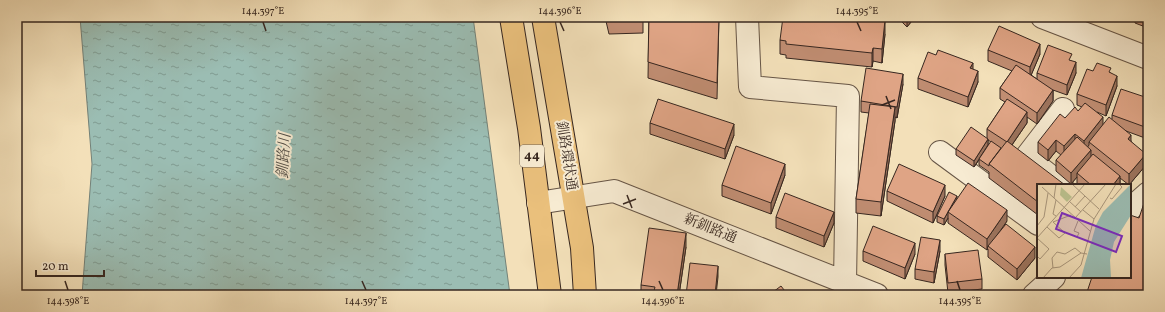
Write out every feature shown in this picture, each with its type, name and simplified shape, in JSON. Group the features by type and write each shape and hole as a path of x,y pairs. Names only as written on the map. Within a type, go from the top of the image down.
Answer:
{"highway":[{"name":"44","path":"511,17 529,128 550,295"},
{"name":"釧路環状通","path":"543,17 582,248 585,295"}],"street":[{"path":"747,17 750,87 848,96 845,283"},
{"path":"1042,17 1148,58"},
{"path":"1061,184 1026,157 1062,109"},
{"path":"940,152 1037,223"},
{"name":"新釧路通","path":"538,203 614,191 877,295"},
{"path":"1131,208 1148,193"},
{"path":"1034,295 1053,278"}],"water":[{"name":"釧路川","path":"80,17 473,17 510,295 82,295 92,164"}],"building":[{"path":"608,17 643,17 643,19 609,20"},
{"path":"649,17 719,17 717,83 648,62"},
{"path":"783,17 854,17 885,20 882,49 873,48 872,53 786,44 786,41 780,40"},
{"path":"999,26 1040,44 1030,67 988,50"},
{"path":"1048,45 1072,54 1069,60 1076,62 1067,85 1037,73"},
{"path":"938,50 973,63 970,68 978,71 968,97 918,78 928,52 936,55"},
{"path":"1097,63 1111,68 1109,72 1117,76 1106,105 1077,94 1087,69 1093,71"},
{"path":"1016,65 1053,90 1037,113 1000,88"},
{"path":"866,68 903,74 897,107 861,101"},
{"path":"1121,89 1148,98 1148,118 1145,127 1112,115"},
{"path":"658,99 734,124 725,149 650,123"},
{"path":"1007,99 1027,112 1007,142 987,129"},
{"path":"1085,103 1103,117 1084,141 1075,134 1064,146 1056,140 1048,150 1038,142 1060,114 1065,118 1075,107 1078,111"},
{"path":"870,104 895,107 881,202 856,199"},
{"path":"1109,117 1131,135 1128,139 1146,154 1129,174 1089,142"},
{"path":"971,127 988,139 974,161 956,149"},
{"path":"1077,137 1091,150 1071,173 1056,160"},
{"path":"991,141 1001,148 989,166 979,159"},
{"path":"1007,141 1064,184 1037,184 1037,201 989,164"},
{"path":"736,146 785,164 771,203 722,185"},
{"path":"1093,154 1120,176 1114,184 1090,184 1077,173"},
{"path":"899,164 945,185 933,212 887,191"},
{"path":"968,183 1007,210 987,239 948,212"},
{"path":"949,192 957,196 944,219 937,216"},
{"path":"785,193 834,212 824,236 776,217"},
{"path":"1148,195 1148,295 1086,295 1092,278 1131,278 1131,215 1139,218"},
{"path":"1006,224 1035,247 1017,269 988,246"},
{"path":"873,226 915,243 905,268 863,251"},
{"path":"649,228 686,233 677,295 653,295 655,287 641,285"},
{"path":"921,237 940,240 934,272 915,269"},
{"path":"978,250 982,279 948,283 945,254"},
{"path":"690,263 718,266 715,295 686,295"},
{"path":"781,286 788,295 769,295"}]}
